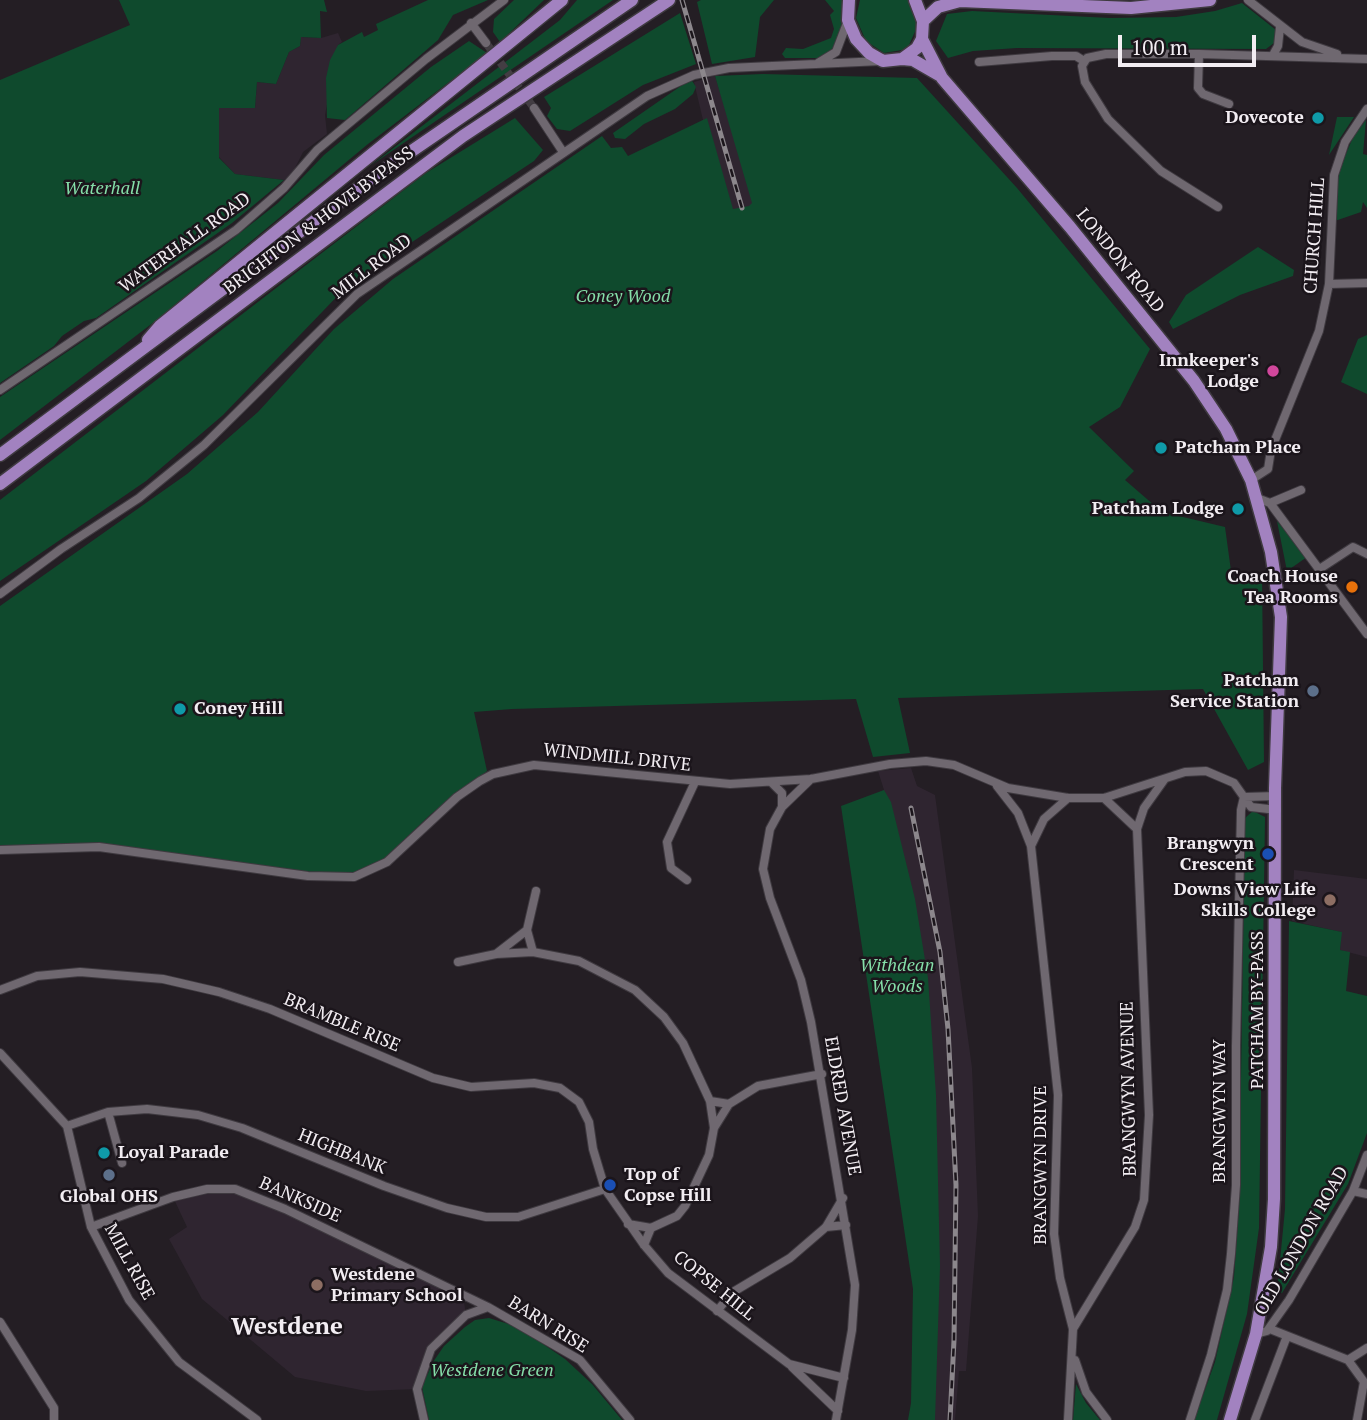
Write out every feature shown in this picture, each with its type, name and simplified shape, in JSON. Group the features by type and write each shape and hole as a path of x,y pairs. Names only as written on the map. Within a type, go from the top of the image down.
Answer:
{"highway":[{"path":"138,351 160,326 562,0"},
{"name":"BRIGHTON & HOVE BYPASS","path":"0,456 368,181 632,0"},
{"name":"BRIGHTON & HOVE BYPASS","path":"0,484 463,136 669,0"},
{"path":"849,0 848,20 864,50 883,61 902,59 917,48 922,39 923,21 915,0"},
{"path":"923,21 938,7 960,1 1131,8 1210,0"},
{"name":"LONDON ROAD","path":"922,39 942,78 1070,227 1194,381 1226,429 1251,480"},
{"name":"LONDON ROAD","path":"902,59 925,66 942,78"},
{"name":"PATCHAM BY-PASS","path":"1251,480 1264,501 1280,601 1274,1199 1272,1247 1256,1334"},
{"path":"1230,1420 1256,1334"}],"street":[{"name":"WATERHALL ROAD","path":"0,390 236,230 284,188 317,150 471,23 504,0"},
{"path":"1253,2 1280,27 1303,42 1354,58"},
{"path":"815,64 836,52 845,36 848,20"},
{"path":"471,23 486,43"},
{"path":"1273,55 1278,46 1280,27"},
{"path":"979,62 1052,56 1076,56 1084,61 1106,54 1273,55 1367,59"},
{"path":"1199,54 1198,88 1203,94 1229,104"},
{"name":"MILL ROAD","path":"0,594 61,549 139,498 204,445 357,294 647,96 694,75 740,67 883,61"},
{"path":"1084,61 1082,66 1085,82 1108,119 1161,171 1218,207"},
{"path":"534,107 563,152"},
{"name":"CHURCH HILL","path":"1251,480 1268,469 1271,450 1319,331 1329,284 1334,175 1345,142 1367,109"},
{"path":"1329,284 1367,283"},
{"path":"1301,491 1264,501 1321,568 1367,634"},
{"path":"1321,568 1353,547 1367,554"},
{"name":"WINDMILL DRIVE","path":"0,850 99,848 308,876 354,877 387,862 457,797 494,774 534,765 695,782 772,783 811,779 890,764 946,763 995,783"},
{"path":"995,783 1018,791 1068,798 1104,798 1185,772 1214,772 1234,783 1254,808 1277,810"},
{"name":"ELDRED AVENUE","path":"811,779 782,807 770,829 763,869 770,898 801,980 822,1074 855,1285 852,1330 837,1415"},
{"name":"BRANGWYN AVENUE","path":"1073,1329 1135,1227 1144,1200 1149,1115 1137,829 1144,808 1164,780"},
{"path":"687,880 671,868 667,842 695,782"},
{"path":"772,783 782,793 782,807"},
{"name":"BRANGWYN DRIVE","path":"995,783 1018,813 1031,846 1058,1095 1054,1234 1060,1278 1073,1329 1074,1357 1068,1420"},
{"path":"1244,797 1277,796"},
{"name":"BRANGWYN WAY","path":"1190,1420 1211,1355 1227,1290 1231,1254 1236,1185 1236,1033 1244,797"},
{"path":"1031,846 1044,819 1068,798"},
{"path":"1104,798 1137,829"},
{"path":"533,952 527,930 536,891"},
{"path":"496,954 527,930"},
{"path":"458,962 496,954 533,952 579,961 635,990 664,1017 683,1044 710,1101 714,1128 709,1155 685,1206 677,1216 651,1228 628,1224"},
{"name":"BRAMBLE RISE","path":"0,990 37,976 80,972 163,979 219,992 270,1009 433,1078 471,1087 534,1083 560,1087 579,1102 589,1122 593,1149 605,1189"},
{"name":"MILL RISE","path":"0,1053 67,1126 91,1227 130,1300 179,1362 257,1420"},
{"path":"714,1128 729,1104 758,1086 822,1074"},
{"path":"710,1101 729,1104"},
{"name":"HIGHBANK","path":"67,1126 108,1112 147,1109 198,1115 242,1128 384,1186 447,1208 486,1217 518,1217 605,1189"},
{"path":"108,1112 122,1163"},
{"name":"OLD LONDON ROAD","path":"1256,1334 1270,1329 1353,1191 1367,1155"},
{"name":"BANKSIDE","path":"91,1227 173,1197 207,1189 234,1189 338,1234 488,1307"},
{"name":"COPSE HILL","path":"605,1189 643,1245 668,1273 789,1364 837,1415"},
{"path":"1353,1191 1367,1194"},
{"path":"717,1311 733,1292 790,1258 826,1227 843,1198"},
{"path":"826,1227 846,1225"},
{"path":"643,1245 651,1228"},
{"path":"463,1296 466,1315"},
{"name":"BARN RISE","path":"424,1420 417,1389 431,1349 466,1315 488,1307 580,1360 630,1420"},
{"path":"0,1322 50,1400 54,1408 54,1420"},
{"path":"1270,1329 1348,1360 1366,1378 1357,1420"},
{"path":"1255,1420 1287,1336"},
{"path":"1348,1360 1367,1348"},
{"name":"BRANGWYN DRIVE","path":"1074,1357 1086,1392 1107,1420"},
{"name":"COPSE HILL","path":"789,1364 844,1378"}],"shaded area":[{"path":"338,33 342,42 338,45 325,115 327,134 303,152 294,170 284,180 235,174 219,157 219,108 255,108 257,82 276,84 289,52 300,46 301,37 321,38"},
{"path":"715,76 756,205 729,226 699,122 703,120 694,82"},
{"path":"911,768 917,786 935,795 972,1068 978,1216 966,1371 959,1371 955,1420 933,1420 873,795 884,790 878,771"},
{"name":"Downs View Life Skills College","path":"1294,870 1367,879 1367,957 1340,950 1341,932 1292,921"},
{"name":"Westdene Primary School","path":"235,1189 463,1296 466,1315 431,1349 417,1389 366,1391 295,1377 202,1299 169,1239 187,1227 173,1197"}],"green space":[{"name":"Waterhall","path":"119,0 324,0 327,12 320,11 321,38 301,37 300,46 289,52 276,84 257,82 255,108 219,108 219,158 235,174 284,180 232,223 96,318 84,321 62,336 54,346 0,383 0,80 130,25"},
{"path":"428,0 488,0 453,15 438,40 345,120 327,118 326,78 330,60 338,45 362,32 364,37 378,30 376,24"},
{"path":"514,0 544,0 500,42 493,32 494,19"},
{"path":"577,0 613,0 370,166 560,20"},
{"path":"774,0 760,17 755,57 712,64 697,2"},
{"path":"825,0 843,0 841,34 834,49 819,58 785,58 782,54 786,48 803,49 831,38 834,29 830,15 834,11"},
{"path":"860,0 909,0 918,25 909,45 902,50 884,53 866,41 856,18"},
{"path":"1242,3 1276,30 1274,43 1266,49 1017,48 973,51 948,58 936,41 947,14 972,11 1110,18 1176,17 1215,11"},
{"path":"680,13 696,64 643,85 570,131 557,129 547,116 551,108 544,97"},
{"path":"469,41 487,53 368,144 154,322 0,440 0,397 217,251 278,203 324,155 431,67"},
{"name":"Coney Wood","path":"763,74 917,78 1017,188 1150,349 1120,407 1089,427 1134,471 1125,480 1162,512 1225,527 1232,578 1262,574 1264,762 1248,770 1203,689 898,698 910,753 873,757 856,699 512,709 474,712 487,771 431,814 381,862 364,871 346,875 314,874 123,847 75,844 0,846 0,606 187,474 258,412 334,329 393,279 602,136 611,148 622,147 628,156 707,118 733,209 749,206 752,203 715,76"},
{"path":"691,79 696,87 693,94 675,109 644,124 625,139 615,138 613,133"},
{"path":"1337,117 1354,117 1329,155"},
{"path":"515,118 543,150 534,161 349,284 223,415 146,481 0,581 0,500 426,173"},
{"path":"1366,120 1363,154 1367,155 1367,208 1363,202 1361,212 1332,222 1339,170 1354,135"},
{"path":"1258,247 1294,270 1293,276 1240,295 1173,329 1169,322 1186,295"},
{"path":"1367,335 1367,394 1341,382 1358,339"},
{"path":"1277,521 1307,557 1287,571"},
{"name":"Withdean Woods","path":"884,790 891,802 915,899 928,978 936,1095 940,1266 935,1420 908,1420 911,1403 913,1289 841,806"},
{"path":"1253,811 1265,817 1259,1228 1247,1314 1217,1420 1194,1420 1215,1362 1234,1277 1239,1207 1245,818"},
{"path":"1289,921 1342,932 1340,950 1350,952 1346,991 1367,996 1367,1133 1348,1184 1282,1293 1277,1292 1285,1209"},
{"name":"Westdene Green","path":"489,1318 518,1327 565,1359 592,1384 622,1420 429,1420 422,1387 433,1362 444,1346 465,1327 475,1320"},
{"path":"1076,1384 1086,1403 1100,1420 1073,1420"}],"tunnel":[{"path":"486,43 534,108"}],"railway":[{"path":"682,0 742,208"},
{"path":"911,808 940,952 948,1029 956,1185 950,1420"}],"place":[{"name":"Dovecote","path":"1318,118"},
{"name":"Innkeeper's Lodge","path":"1273,371"},
{"name":"Patcham Place","path":"1161,448"},
{"name":"Patcham Lodge","path":"1238,509"},
{"name":"Coach House Tea Rooms","path":"1352,587"},
{"name":"Patcham Service Station","path":"1313,691"},
{"name":"Coney Hill","path":"180,709"},
{"name":"Brangwyn Crescent","path":"1268,854"},
{"name":"Downs View Life Skills College","path":"1330,900"},
{"name":"Loyal Parade","path":"104,1153"},
{"name":"Global OHS","path":"109,1175"},
{"name":"Top of Copse Hill","path":"610,1185"},
{"name":"Westdene Primary School","path":"317,1285"}],"district":[{"name":"Westdene","path":"287,1327"}]}
